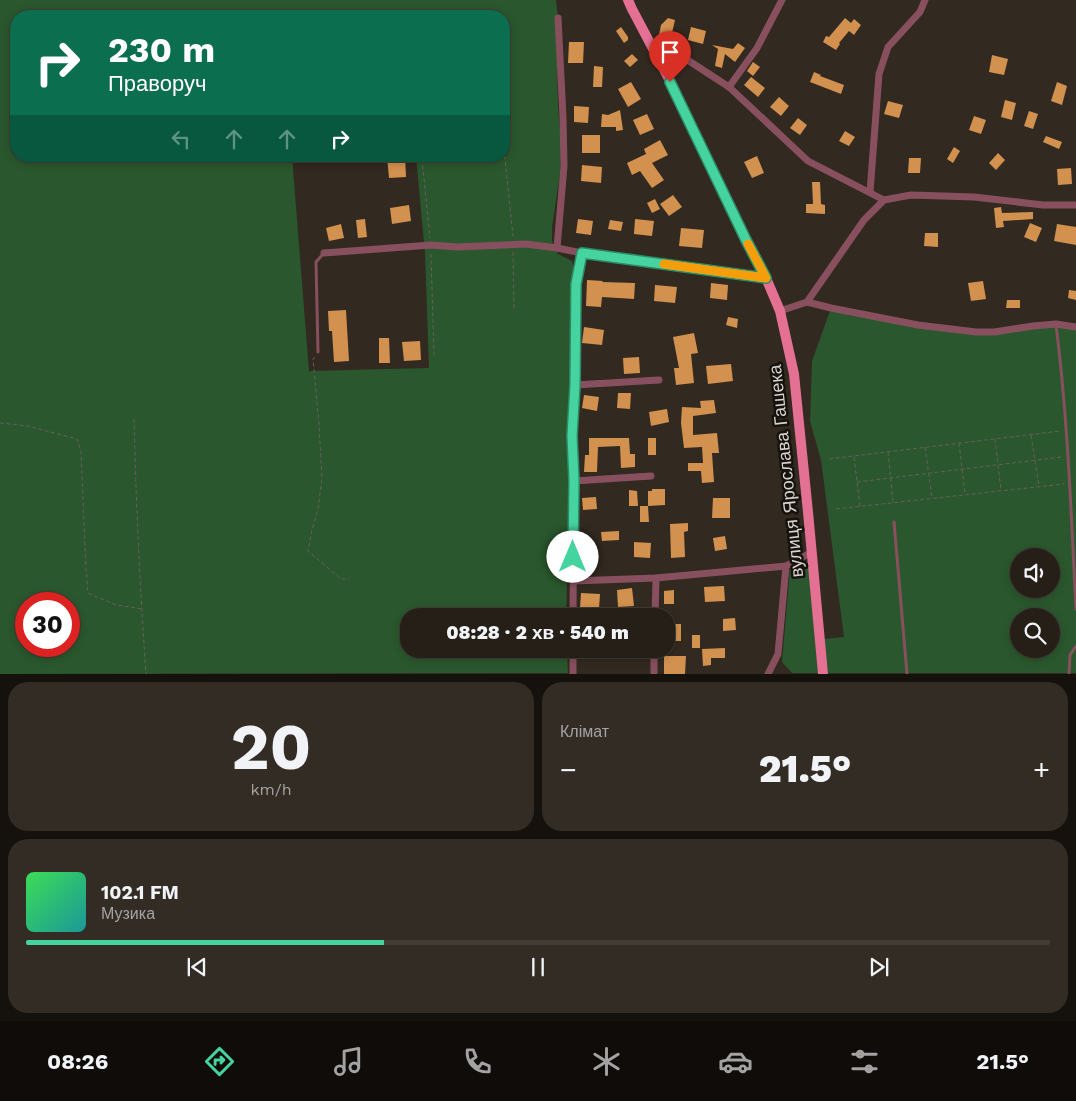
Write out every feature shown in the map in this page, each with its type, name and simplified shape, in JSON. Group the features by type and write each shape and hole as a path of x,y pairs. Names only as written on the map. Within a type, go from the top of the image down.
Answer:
{"main road":[{"name":"вулиця Ярослава Гашека","path":"628,0 766,278 780,311 794,374 822,674"}],"street":[{"path":"729,87 756,48 782,0"},
{"path":"870,192 879,74 888,47 920,12 925,0"},
{"path":"557,248 564,166 558,18"},
{"path":"655,54 662,50 669,50 683,56 729,87 808,161 884,200"},
{"path":"807,302 864,220 884,200 911,195 974,197 1043,205 1076,206"},
{"path":"324,253 431,245 457,248 526,244 766,278"},
{"path":"573,608 574,480 572,436 575,385 576,284 582,253"},
{"path":"780,311 807,302 918,325 976,332 994,332 1056,324 1076,327"},
{"path":"575,385 659,380"},
{"path":"574,480 651,476"},
{"path":"573,581 656,578 786,566 812,552"},
{"path":"768,674 778,654 786,566"},
{"path":"655,608 656,578"},
{"path":"573,658 573,674"},
{"path":"654,658 654,674"}],"lane":[{"path":"318,352 316,262 324,253"},
{"path":"1056,324 1062,375 1070,484 1076,609"},
{"path":"894,522 907,674"},
{"path":"1069,674 1070,655 1076,646"}],"path":[{"path":"422,162 431,245 434,357"},
{"path":"505,162 513,244 514,311"},
{"path":"318,352 314,359 322,478 318,510 308,551 341,579 349,579"},
{"path":"134,419 136,496 146,674"},
{"path":"0,423 28,426 77,439 81,451 88,592 116,606 142,609"},
{"path":"830,459 1066,430"},
{"path":"1031,435 1039,487"},
{"path":"995,439 1001,491"},
{"path":"959,443 965,495"},
{"path":"925,448 932,498"},
{"path":"888,452 893,503"},
{"path":"854,456 860,506"},
{"path":"857,482 1068,456"},
{"path":"836,509 1070,484"}],"green space":[{"path":"0,0 556,0 559,28 557,63 561,142 560,174 552,227 552,240 558,254 572,261 575,272 569,384 570,497 566,608 400,608 400,658 567,658 568,673 0,674","holes":["10,10 510,10 510,162 417,162 425,254 429,368 309,371 292,162 10,162"]},
{"path":"831,308 976,332 1033,326 1076,327 1076,673 828,673 824,639 844,637 821,460 810,421 812,361"},
{"path":"808,561 818,673 792,673 782,662 790,569"}],"building":[{"path":"668,18 675,20 671,37 659,35 661,25"},
{"path":"845,18 851,23 854,19 861,25 854,35 849,31 836,50 823,42 826,36 829,37"},
{"path":"621,27 628,37 628,40 624,43 616,31"},
{"path":"691,27 706,31 703,44 688,40"},
{"path":"569,42 584,42 583,63 568,63"},
{"path":"738,43 745,48 735,62 725,54 722,68 715,66 718,49 712,45 733,49"},
{"path":"632,54 638,60 630,67 624,61"},
{"path":"992,55 1008,59 1004,75 989,72"},
{"path":"753,62 760,67 753,76 747,71"},
{"path":"594,66 603,67 602,87 593,87"},
{"path":"814,72 844,85 841,94 810,82"},
{"path":"751,77 765,88 758,97 744,85"},
{"path":"631,82 641,99 628,107 618,89"},
{"path":"1057,82 1067,86 1062,105 1051,101"},
{"path":"779,97 789,106 781,116 770,107"},
{"path":"1005,100 1016,103 1012,120 1001,117"},
{"path":"888,101 903,105 899,118 884,114"},
{"path":"574,106 589,107 588,123 574,122"},
{"path":"620,110 623,130 616,131 616,127 601,127 602,114 608,115"},
{"path":"1029,111 1038,114 1033,129 1024,126"},
{"path":"647,114 654,129 640,135 633,120"},
{"path":"974,116 986,120 981,134 969,130"},
{"path":"798,118 807,125 800,135 790,128"},
{"path":"845,131 855,137 849,146 839,141"},
{"path":"582,135 600,135 600,153 582,153"},
{"path":"1046,136 1062,142 1059,149 1043,142"},
{"path":"660,140 668,155 652,163 664,180 652,188 640,171 632,175 627,163 646,154 644,149"},
{"path":"954,147 960,151 953,163 947,159"},
{"path":"998,153 1005,160 996,170 989,163"},
{"path":"757,156 764,173 752,178 744,162"},
{"path":"909,158 921,158 920,173 908,173"},
{"path":"388,162 405,162 406,177 389,178"},
{"path":"582,165 602,167 601,183 581,181"},
{"path":"1071,168 1072,184 1058,185 1057,169"},
{"path":"812,182 820,182 821,204 825,205 825,214 806,213 806,204 813,204"},
{"path":"673,195 682,207 669,216 660,204"},
{"path":"655,199 660,209 652,213 647,203"},
{"path":"409,205 411,221 392,224 390,208"},
{"path":"1001,207 1002,213 1033,212 1033,219 1003,221 1004,227 996,228 994,208"},
{"path":"365,219 367,237 358,238 356,220"},
{"path":"578,219 593,221 591,235 576,233"},
{"path":"635,219 654,221 652,236 634,234"},
{"path":"610,220 623,222 621,231 608,229"},
{"path":"1030,223 1042,228 1036,242 1024,237"},
{"path":"341,224 344,238 329,241 326,228"},
{"path":"1057,224 1076,227 1076,245 1054,241"},
{"path":"681,228 704,230 702,248 679,246"},
{"path":"925,233 938,233 938,247 924,246"},
{"path":"587,280 635,283 634,299 602,297 601,307 586,306"},
{"path":"983,281 986,299 971,301 968,283"},
{"path":"711,283 728,285 727,300 710,298"},
{"path":"655,285 677,287 675,303 654,301"},
{"path":"1069,290 1076,291 1076,300 1068,298"},
{"path":"1007,300 1020,300 1020,308 1006,308"},
{"path":"346,310 349,361 334,362 332,331 329,331 328,311"},
{"path":"728,317 738,319 737,328 726,325"},
{"path":"584,327 604,330 602,345 582,343"},
{"path":"694,333 698,353 691,354 694,383 676,385 674,368 679,368 673,337"},
{"path":"379,338 389,338 390,363 379,363"},
{"path":"420,341 421,360 404,361 402,342"},
{"path":"639,357 640,373 624,374 623,358"},
{"path":"731,364 733,381 708,384 706,366"},
{"path":"618,393 631,393 630,409 617,408"},
{"path":"584,395 599,397 597,411 582,408"},
{"path":"714,400 716,413 693,416 693,435 717,433 719,453 712,453 714,482 702,483 701,471 688,471 688,463 703,463 702,447 684,448 681,423 682,407 701,408 700,401"},
{"path":"667,409 669,422 651,426 649,412"},
{"path":"589,438 629,438 630,454 635,454 635,467 621,468 620,446 598,447 597,472 584,472 585,455 589,455"},
{"path":"648,438 656,438 656,455 648,455"},
{"path":"652,489 665,489 665,505 648,506 648,491 652,491"},
{"path":"629,490 637,491 638,506 629,506"},
{"path":"596,497 597,509 583,510 582,498"},
{"path":"713,498 730,498 730,518 712,518"},
{"path":"640,506 648,506 649,522 640,522"},
{"path":"688,523 688,531 684,532 685,557 671,558 670,524"},
{"path":"619,531 619,540 602,541 601,532"},
{"path":"725,536 727,549 715,551 713,538"},
{"path":"634,542 651,543 650,558 634,557"},
{"path":"595,545 598,562 581,565 579,547"},
{"path":"724,586 725,601 705,602 704,587"},
{"path":"632,588 634,606 618,607 617,590"},
{"path":"674,590 674,604 664,604 664,591"},
{"path":"581,593 600,594 599,608 580,608"},
{"path":"735,618 736,630 723,631 723,619"},
{"path":"675,624 681,624 681,641 675,641"},
{"path":"692,635 700,635 700,648 692,648"},
{"path":"725,648 725,658 711,658 711,665 703,666 702,649"},
{"path":"686,656 685,674 664,674 664,658"}],"slow traffic":[{"path":"664,264 766,278 748,244"}],"route":[{"path":"573,557 574,480 572,436 575,385 576,284 582,253 766,278 670,82"}]}
